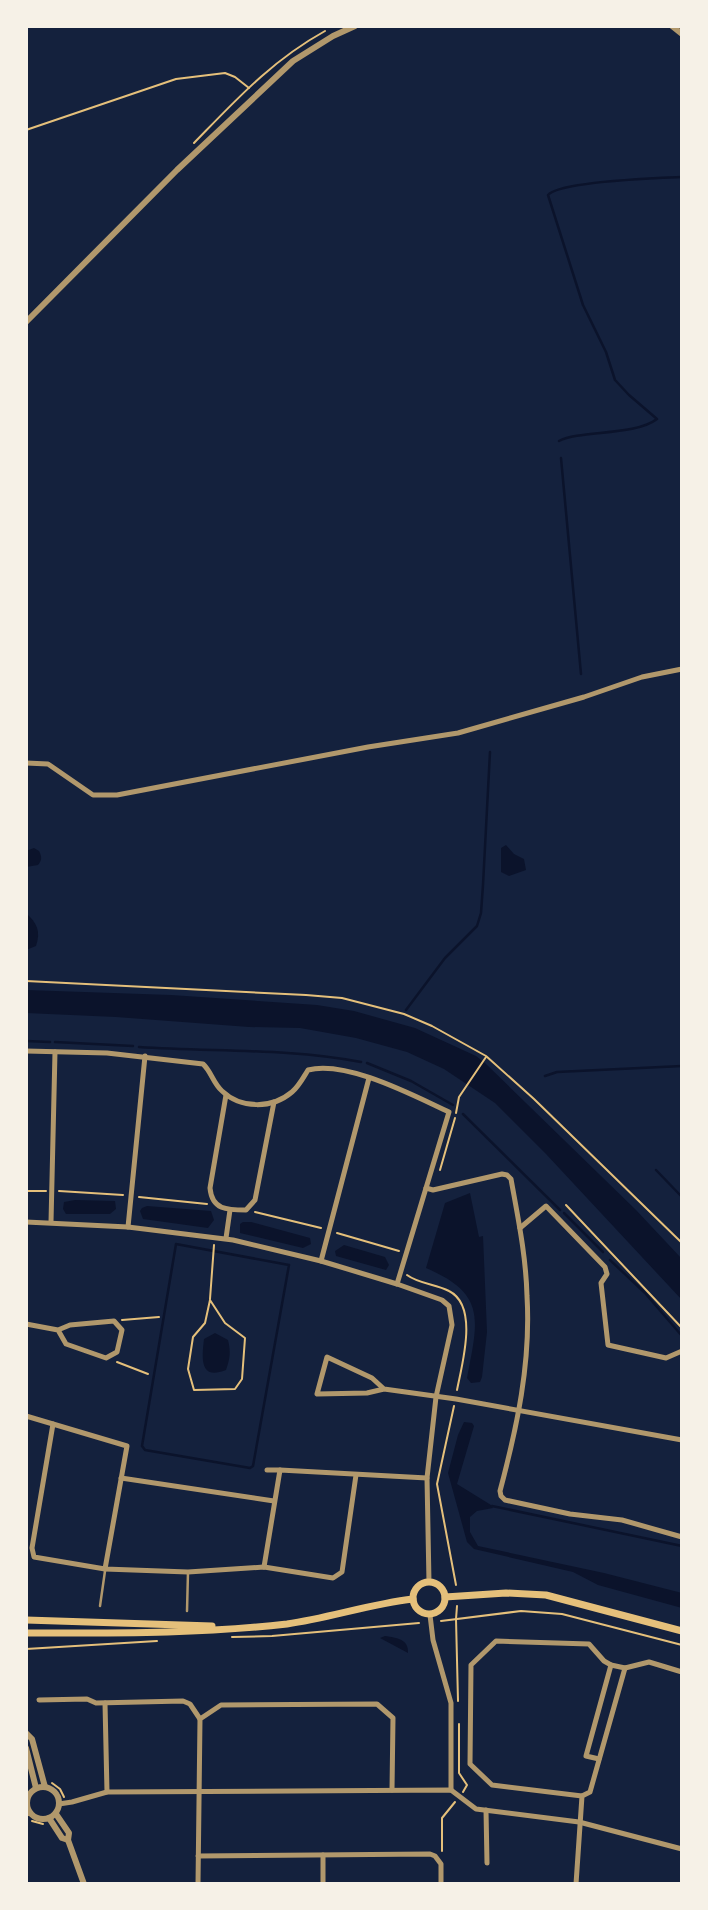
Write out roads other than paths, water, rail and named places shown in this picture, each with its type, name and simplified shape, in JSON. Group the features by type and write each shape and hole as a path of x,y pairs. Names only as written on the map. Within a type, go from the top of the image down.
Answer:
{"main road":[{"path":"429,1582 440,1586 445,1597 442,1608 430,1615 417,1609 412,1600 417,1587 429,1582"},
{"path":"445,1597 506,1593 546,1595 682,1631"},
{"path":"26,1633 167,1633 248,1627 290,1623 385,1602 412,1600"},
{"path":"26,1620 248,1627"}],"street":[{"path":"26,322 177,170 293,61 333,36 355,26"},
{"path":"672,26 682,34"},
{"path":"26,763 48,764 93,795 117,794 458,733 584,697 642,677 682,669"},
{"path":"26,1051 145,1056 203,1064 226,1095 249,1104 274,1102 292,1093 308,1070 314,1069 369,1078 449,1112 430,1189 397,1284"},
{"path":"51,1222 55,1052"},
{"path":"128,1227 145,1056"},
{"path":"321,1261 369,1078"},
{"path":"226,1095 209,1188 211,1199 230,1210 246,1210 255,1200 274,1102"},
{"path":"430,1189 502,1174 511,1180 520,1228 528,1339 520,1411 500,1491 505,1500 570,1514 622,1520 682,1537"},
{"path":"520,1228 546,1206 605,1266 607,1274 601,1283 608,1345 666,1358 682,1351"},
{"path":"226,1238 230,1210"},
{"path":"26,1222 128,1227 226,1238 321,1261 442,1300 451,1310 452,1325 436,1397 427,1478 429,1582"},
{"path":"26,1324 58,1331 70,1325 114,1321 122,1330 117,1352 106,1358 66,1344 58,1331"},
{"path":"384,1389 372,1378 327,1357 317,1394 367,1393 384,1389 456,1399 682,1440"},
{"path":"26,1416 127,1446 105,1569"},
{"path":"53,1424 32,1548 34,1557 105,1569 188,1572 264,1566 333,1578 342,1572 356,1475"},
{"path":"267,1469 427,1478"},
{"path":"264,1566 279,1470"},
{"path":"121,1478 274,1502"},
{"path":"430,1615 433,1640 451,1703 451,1790"},
{"path":"625,1668 590,1791 582,1796 492,1785 470,1764 471,1665 496,1641 589,1644 611,1665 625,1668 649,1662 682,1672"},
{"path":"599,1759 586,1756 611,1665"},
{"path":"39,1700 87,1699 105,1703 183,1701 190,1704 200,1719 198,1884"},
{"path":"105,1703 107,1792"},
{"path":"200,1719 222,1705 377,1704 393,1718 392,1790"},
{"path":"26,1733 32,1739 45,1784 56,1792 62,1803"},
{"path":"26,1748 36,1788"},
{"path":"45,1784 29,1794 26,1802 28,1815 48,1821 62,1838 68,1840"},
{"path":"48,1821 62,1803 107,1792 451,1790 476,1809 579,1822 682,1849"},
{"path":"576,1884 582,1796"},
{"path":"486,1810 486,1863"},
{"path":"56,1814 69,1833 68,1840 84,1884"},
{"path":"198,1856 429,1854 438,1858 441,1864 440,1884"},
{"path":"323,1855 323,1884"}],"lane":[{"path":"100,1606 105,1569"},
{"path":"187,1611 188,1572"}],"water":[{"path":"506,845 514,854 524,859 526,870 509,876 501,872 501,848"},
{"path":"34,848 40,853 40,862 38,865 26,867 26,851"},
{"path":"26,913 35,924 38,936 36,946 26,950"},
{"path":"26,990 171,995 317,1005 354,1011 415,1028 476,1056 636,1210 682,1259 682,1300 495,1103 444,1069 407,1052 356,1038 300,1028 26,1013"},
{"path":"470,1193 479,1237 483,1236 487,1332 482,1377 480,1382 471,1383 467,1378 474,1340 474,1311 460,1288 426,1268 445,1203"},
{"path":"115,1201 116,1209 110,1214 66,1214 63,1209 64,1202"},
{"path":"147,1206 211,1211 214,1220 208,1228 143,1219 140,1211"},
{"path":"243,1222 310,1238 311,1244 303,1248 240,1233 240,1224"},
{"path":"344,1245 385,1257 389,1265 386,1270 336,1256 335,1251"},
{"path":"215,1333 228,1340 230,1352 226,1370 217,1373 207,1370 203,1360 204,1339"},
{"path":"464,1422 474,1426 457,1484 493,1508 477,1511 470,1517 470,1532 478,1546 682,1593 682,1608 598,1585 573,1572 474,1549 467,1542 448,1473"},
{"path":"385,1636 404,1642 408,1653 380,1638"}],"waterway":[{"path":"559,441 580,435 622,431 657,419 615,380 606,352 583,305 548,195 556,190 589,183 682,177"},
{"path":"561,458 581,674"},
{"path":"406,1010 445,958 477,926 481,913 490,752"},
{"path":"26,1041 50,1042"},
{"path":"55,1042 133,1046"},
{"path":"139,1047 278,1052 361,1062"},
{"path":"367,1063 411,1081 453,1105"},
{"path":"545,1076 557,1072 682,1066"},
{"path":"463,1114 560,1210"},
{"path":"656,1170 682,1197"},
{"path":"564,1213 603,1252"},
{"path":"176,1244 289,1265 253,1466 250,1468 145,1450 142,1446 176,1244"},
{"path":"610,1260 645,1293 682,1336"},
{"path":"492,1506 682,1546"}]}
